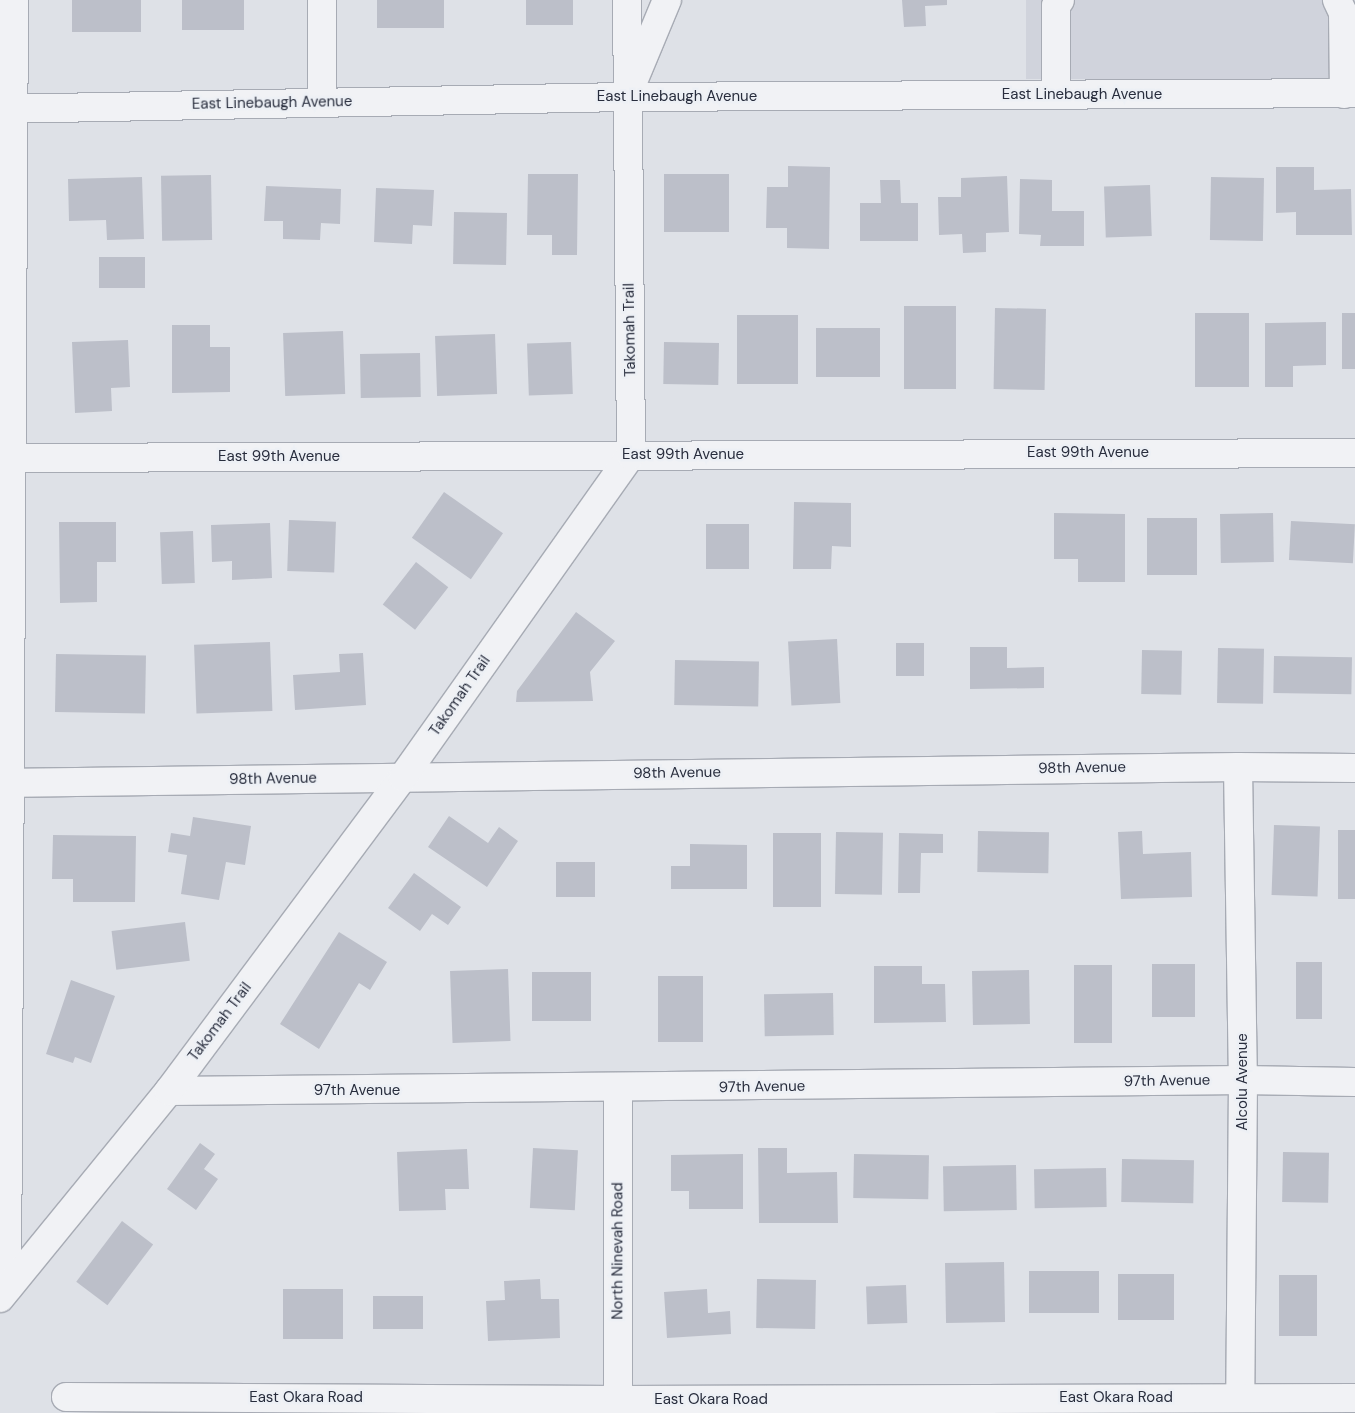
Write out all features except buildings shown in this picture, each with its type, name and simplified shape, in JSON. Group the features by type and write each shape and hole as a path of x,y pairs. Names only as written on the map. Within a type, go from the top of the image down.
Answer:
{"street":[{"path":"4,1293 4,783 12,458 6,109 14,0"},
{"path":"322,0 322,102"},
{"path":"627,0 627,97"},
{"name":"Takomah Trail","path":"4,1293 169,1091 403,777 631,455 627,97 667,0"},
{"path":"1056,95 1056,6 1060,0"},
{"path":"1338,0 1343,13 1349,94"},
{"name":"East Linebaugh Avenue","path":"6,109 627,97 1349,94"},
{"name":"East 99th Avenue","path":"12,458 1355,453"},
{"name":"98th Avenue","path":"4,783 1238,767 1355,768"},
{"name":"Alcolu Avenue","path":"1238,767 1243,1080 1240,1398"},
{"name":"97th Avenue","path":"169,1091 618,1089 1243,1080 1355,1082"},
{"name":"North Ninevah Road","path":"618,1089 618,1406"},
{"name":"East Okara Road","path":"66,1397 618,1406 1355,1398"}],"shaded area":[{"path":"1026,0 1355,0 1355,79 1026,79"}]}
